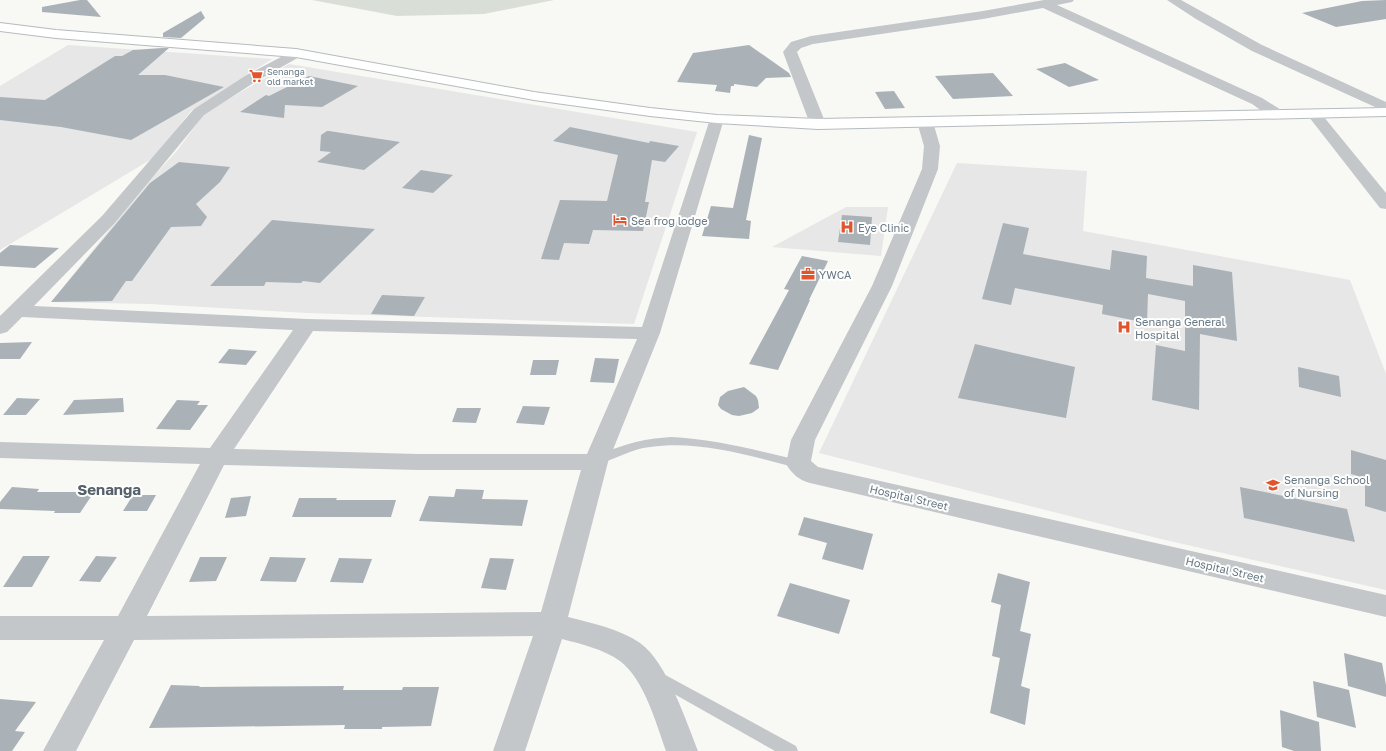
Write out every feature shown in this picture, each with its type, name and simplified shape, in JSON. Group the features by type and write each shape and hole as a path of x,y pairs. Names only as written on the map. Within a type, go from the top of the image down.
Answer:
{"street":[{"path":"818,124 790,52 796,45 811,40 982,15 1068,0"},
{"path":"1173,0 1244,42 1287,63 1359,94 1386,108"},
{"path":"1044,4 1257,101 1278,114"},
{"path":"0,27 56,34 296,53 534,96 650,112 717,119 818,124 1386,112"},
{"path":"0,328 108,220 199,112 250,79 296,53"},
{"path":"1314,114 1386,204"},
{"path":"509,751 552,624 596,462 650,333 717,119"},
{"path":"798,464 803,440 882,286 930,169 932,146 925,122"},
{"path":"17,312 307,325 650,333"},
{"path":"59,751 216,457 307,325"},
{"path":"0,450 418,462 596,462"},
{"name":"Hospital Street","path":"798,464 810,474 1386,606"},
{"path":"0,628 552,624 606,641 631,652 649,672 682,751"}],"lane":[{"path":"596,462 629,447 653,443 683,441 729,448 798,464"},
{"path":"649,672 790,751"}],"shaded area":[{"path":"312,0 554,0 484,14 397,16"},
{"path":"68,45 272,59 191,111 155,157 0,250 0,86"},
{"path":"289,64 697,132 634,324 308,313 150,304 51,302 147,183 176,152 205,113"},
{"name":"Senanga General Hospital","path":"957,163 1087,171 1083,231 1350,280 1386,374 1386,590 1161,539 819,453"},
{"name":"Eye Clinic","path":"846,207 888,207 881,256 772,247"}],"building":[{"path":"87,0 101,17 42,12 42,7"},
{"path":"1386,0 1386,19 1336,27 1302,13 1362,1"},
{"path":"201,11 205,18 181,38 163,37 163,33"},
{"path":"749,45 789,73 791,77 766,78 757,87 734,84 734,86 731,86 730,93 715,91 717,85 677,82 693,53"},
{"path":"169,48 138,75 165,75 224,87 131,140 61,127 0,120 0,97 45,100 115,56 122,56 133,50"},
{"path":"1065,63 1099,80 1069,87 1036,69"},
{"path":"993,73 1013,96 953,99 935,76"},
{"path":"309,76 358,86 322,107 285,105 284,118 240,112 266,95 269,96"},
{"path":"894,91 905,108 885,109 875,92"},
{"path":"570,127 649,143 650,141 679,146 665,162 652,160 645,202 649,202 643,231 593,230 589,244 564,243 559,260 541,259 560,200 607,201 618,155 553,141"},
{"path":"327,131 400,142 364,170 317,162 331,152 320,151 321,135"},
{"path":"749,135 762,138 746,220 751,221 749,239 702,236 711,206 733,208"},
{"path":"179,162 230,167 220,182 196,204 207,217 201,226 171,227 132,281 126,281 112,301 51,302 150,183"},
{"path":"421,170 453,175 433,193 402,188"},
{"path":"842,215 872,217 870,245 838,242"},
{"path":"272,220 375,229 320,283 303,281 301,283 266,282 264,286 210,286"},
{"path":"1003,223 1029,228 1023,254 1110,270 1112,250 1147,256 1146,278 1193,286 1193,265 1232,272 1237,341 1200,334 1199,410 1152,400 1156,345 1185,351 1185,301 1148,294 1147,323 1102,314 1103,305 1015,288 1011,305 982,299"},
{"path":"10,245 59,248 35,268 0,266 0,253"},
{"path":"802,256 828,261 778,370 749,364 789,290 784,289"},
{"path":"382,295 425,297 414,316 371,314"},
{"path":"32,342 20,359 0,359 0,343"},
{"path":"975,344 1075,367 1066,418 958,398"},
{"path":"229,349 257,351 246,365 218,363"},
{"path":"595,358 619,359 614,383 590,382"},
{"path":"533,360 559,360 556,375 530,375"},
{"path":"1298,367 1339,376 1341,397 1299,387"},
{"path":"744,387 756,396 759,408 752,413 739,416 732,415 721,409 718,405 720,397 728,391"},
{"path":"17,398 40,399 26,415 3,415"},
{"path":"123,398 124,412 63,415 74,400"},
{"path":"177,400 200,401 197,405 208,405 190,430 156,429"},
{"path":"523,406 550,407 544,425 516,423"},
{"path":"457,408 481,408 476,423 452,422"},
{"path":"1351,450 1386,460 1386,512 1365,506 1365,478 1351,474"},
{"path":"12,487 39,489 37,492 94,492 80,513 54,513 55,511 0,509 0,502"},
{"path":"1240,487 1347,509 1355,542 1244,518"},
{"path":"456,489 484,490 482,499 528,500 522,526 419,521 429,496 454,497"},
{"path":"133,495 156,495 147,511 123,511"},
{"path":"251,496 246,516 225,518 231,498"},
{"path":"299,498 337,498 336,500 396,500 391,517 292,517"},
{"path":"804,517 873,534 863,570 822,559 827,543 798,535"},
{"path":"23,556 50,556 32,587 3,587"},
{"path":"96,556 117,557 100,582 79,581"},
{"path":"200,557 227,557 216,581 189,582"},
{"path":"270,557 306,558 296,582 260,581"},
{"path":"339,558 372,559 363,583 330,582"},
{"path":"490,558 514,559 506,590 481,588"},
{"path":"998,573 1030,582 1020,631 1031,634 1021,686 1030,689 1025,725 990,713 1000,658 992,656 1001,605 991,602"},
{"path":"790,583 850,600 839,634 777,616"},
{"path":"1344,653 1382,663 1386,685 1386,697 1348,686"},
{"path":"1313,681 1349,690 1356,728 1317,717"},
{"path":"171,685 200,686 199,687 344,686 343,690 402,690 403,687 439,687 431,726 382,727 382,729 344,729 345,725 149,728"},
{"path":"0,699 36,702 15,731 25,732 12,751 0,751"},
{"path":"1280,710 1319,722 1321,751 1294,751 1282,747"}],"place":[{"name":"Senanga old market","path":"256,76"},
{"name":"Sea frog lodge","path":"620,220"},
{"name":"Eye Clinic","path":"847,227"},
{"name":"YWCA","path":"808,274"},
{"name":"Senanga General Hospital","path":"1124,327"},
{"name":"Senanga School of Nursing","path":"1273,485"}],"district":[{"name":"Senanga","path":"109,489"}]}
